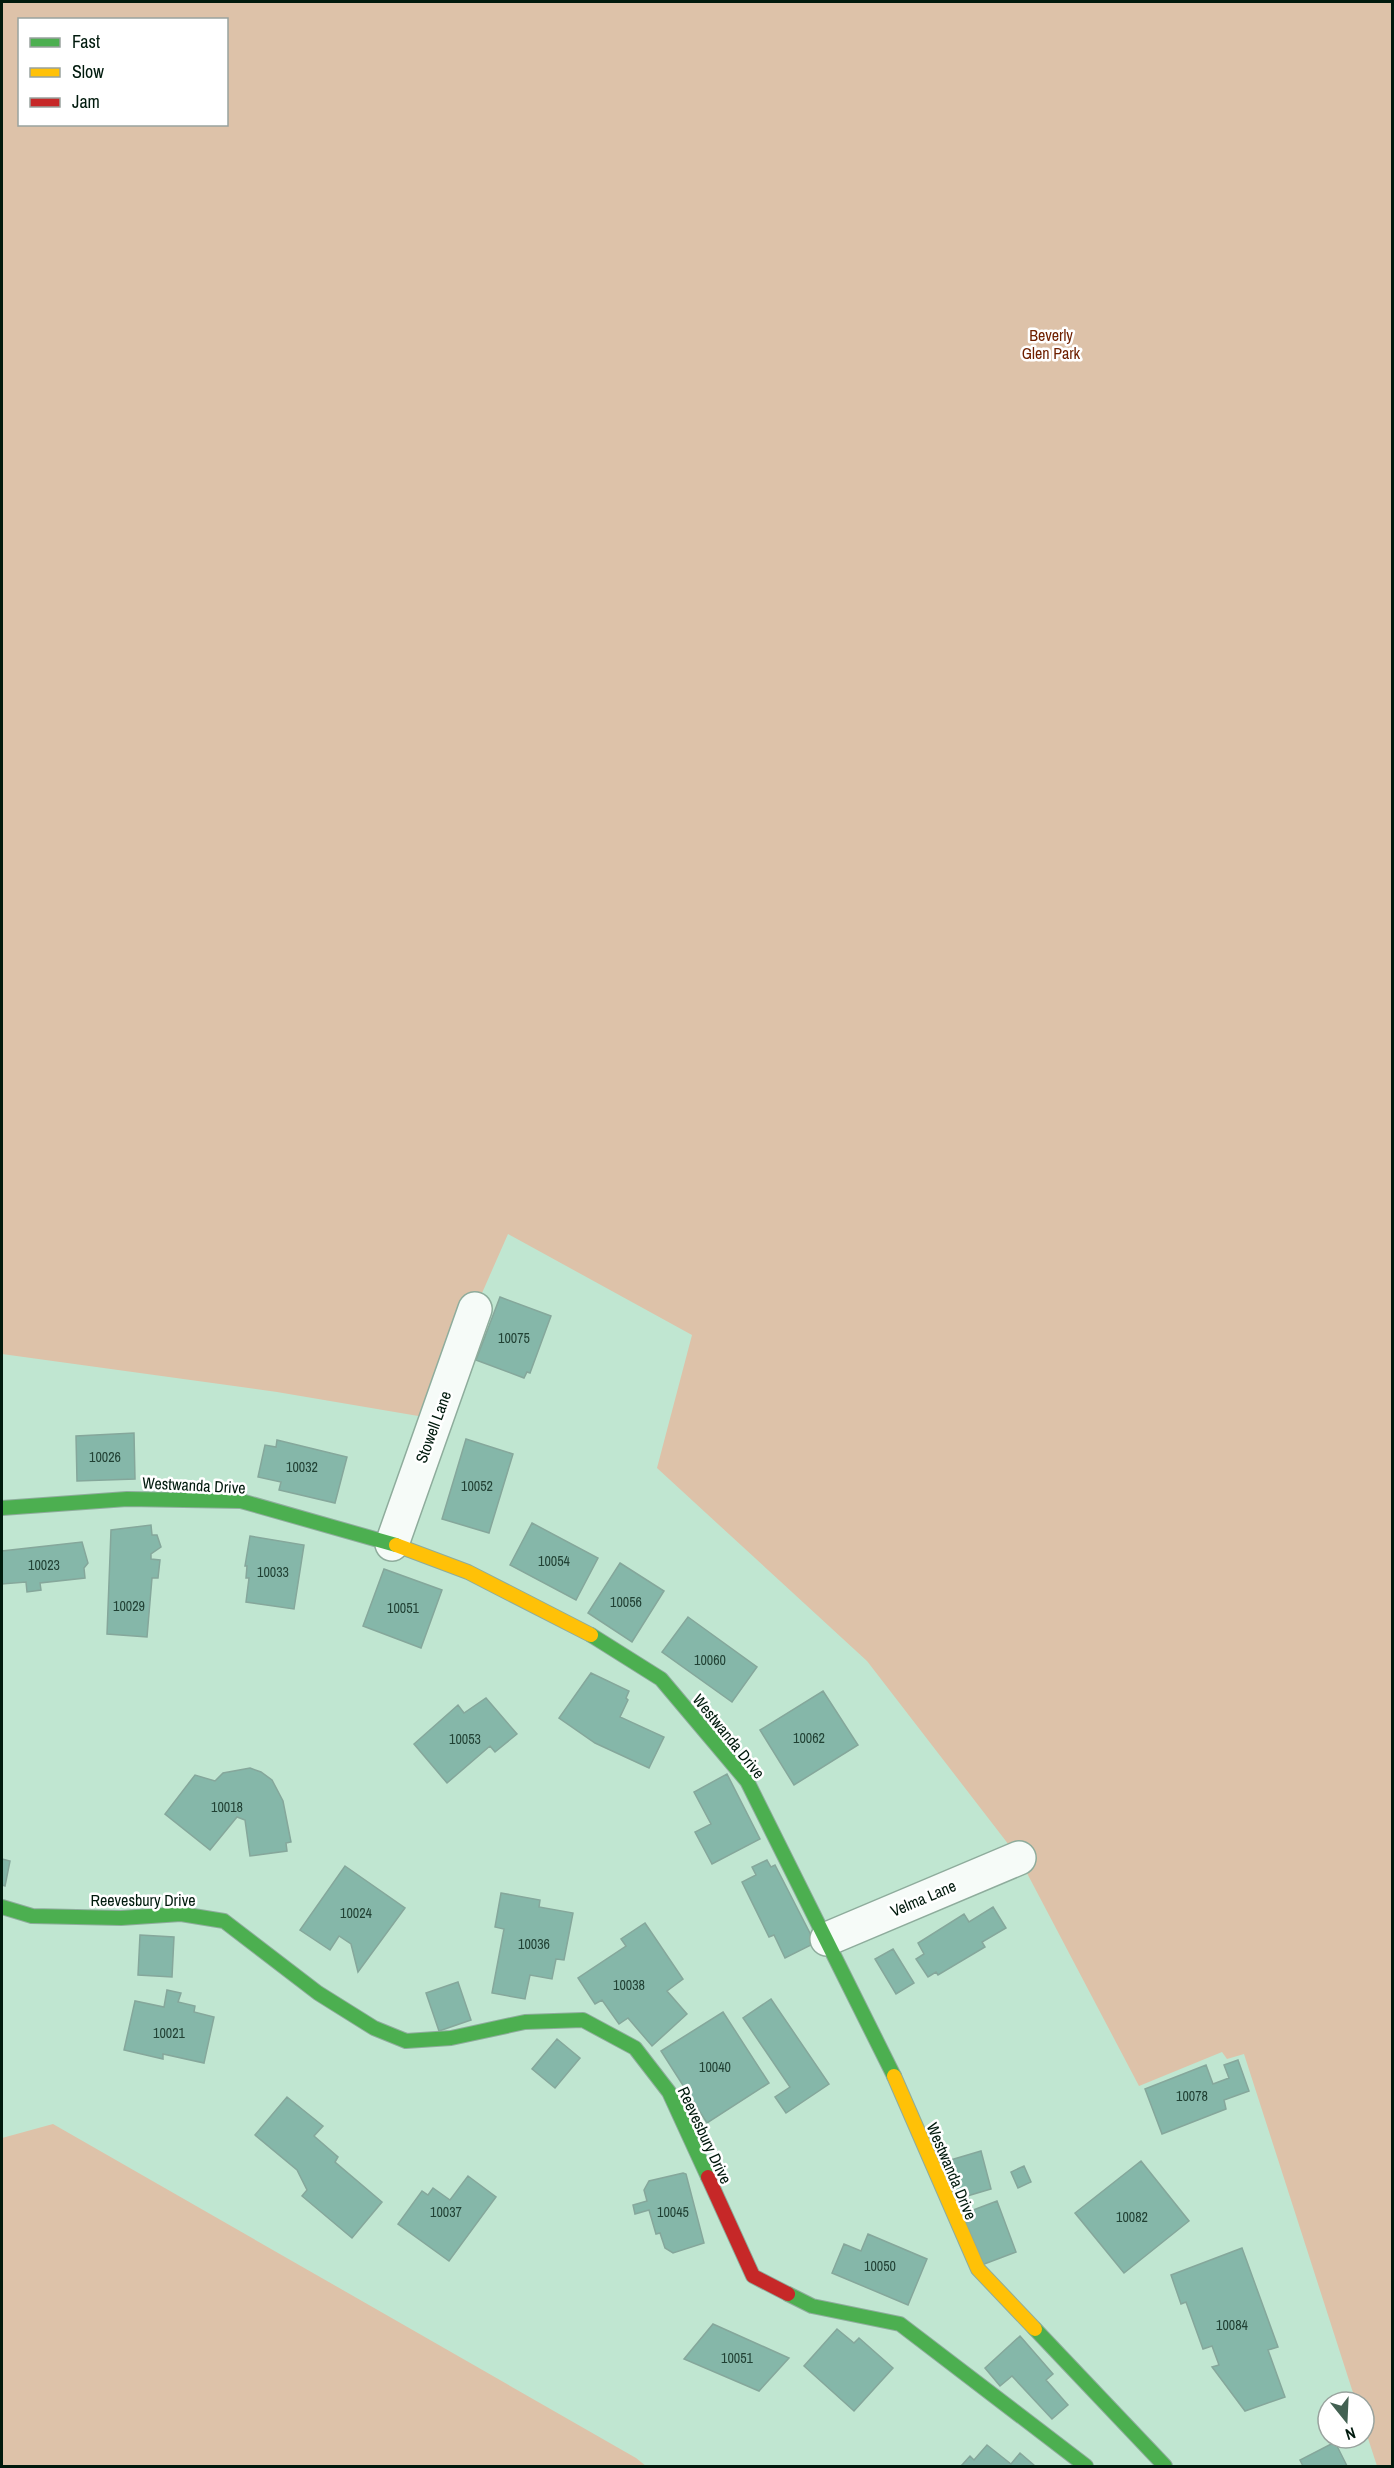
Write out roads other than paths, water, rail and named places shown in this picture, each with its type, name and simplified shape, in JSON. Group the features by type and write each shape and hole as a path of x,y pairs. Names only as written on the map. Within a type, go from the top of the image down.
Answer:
{"street":[{"name":"Stowell Lane","path":"392,1544 475,1309"},
{"name":"Westwanda Drive","path":"2,1509 128,1499 242,1501 392,1544 468,1572 576,1625 661,1679 747,1781 885,2055 978,2269 1165,2466"},
{"name":"Velma Lane","path":"827,1939 1019,1858"},
{"name":"Reevesbury Drive","path":"2,1907 32,1916 121,1918 181,1914 224,1921 318,1993 374,2028 406,2041 451,2038 525,2022 582,2020 635,2048 669,2092 753,2276 812,2306 900,2324 1086,2466"}],"park label":[{"name":"Beverly Glen Park","path":"1051,344"}]}
